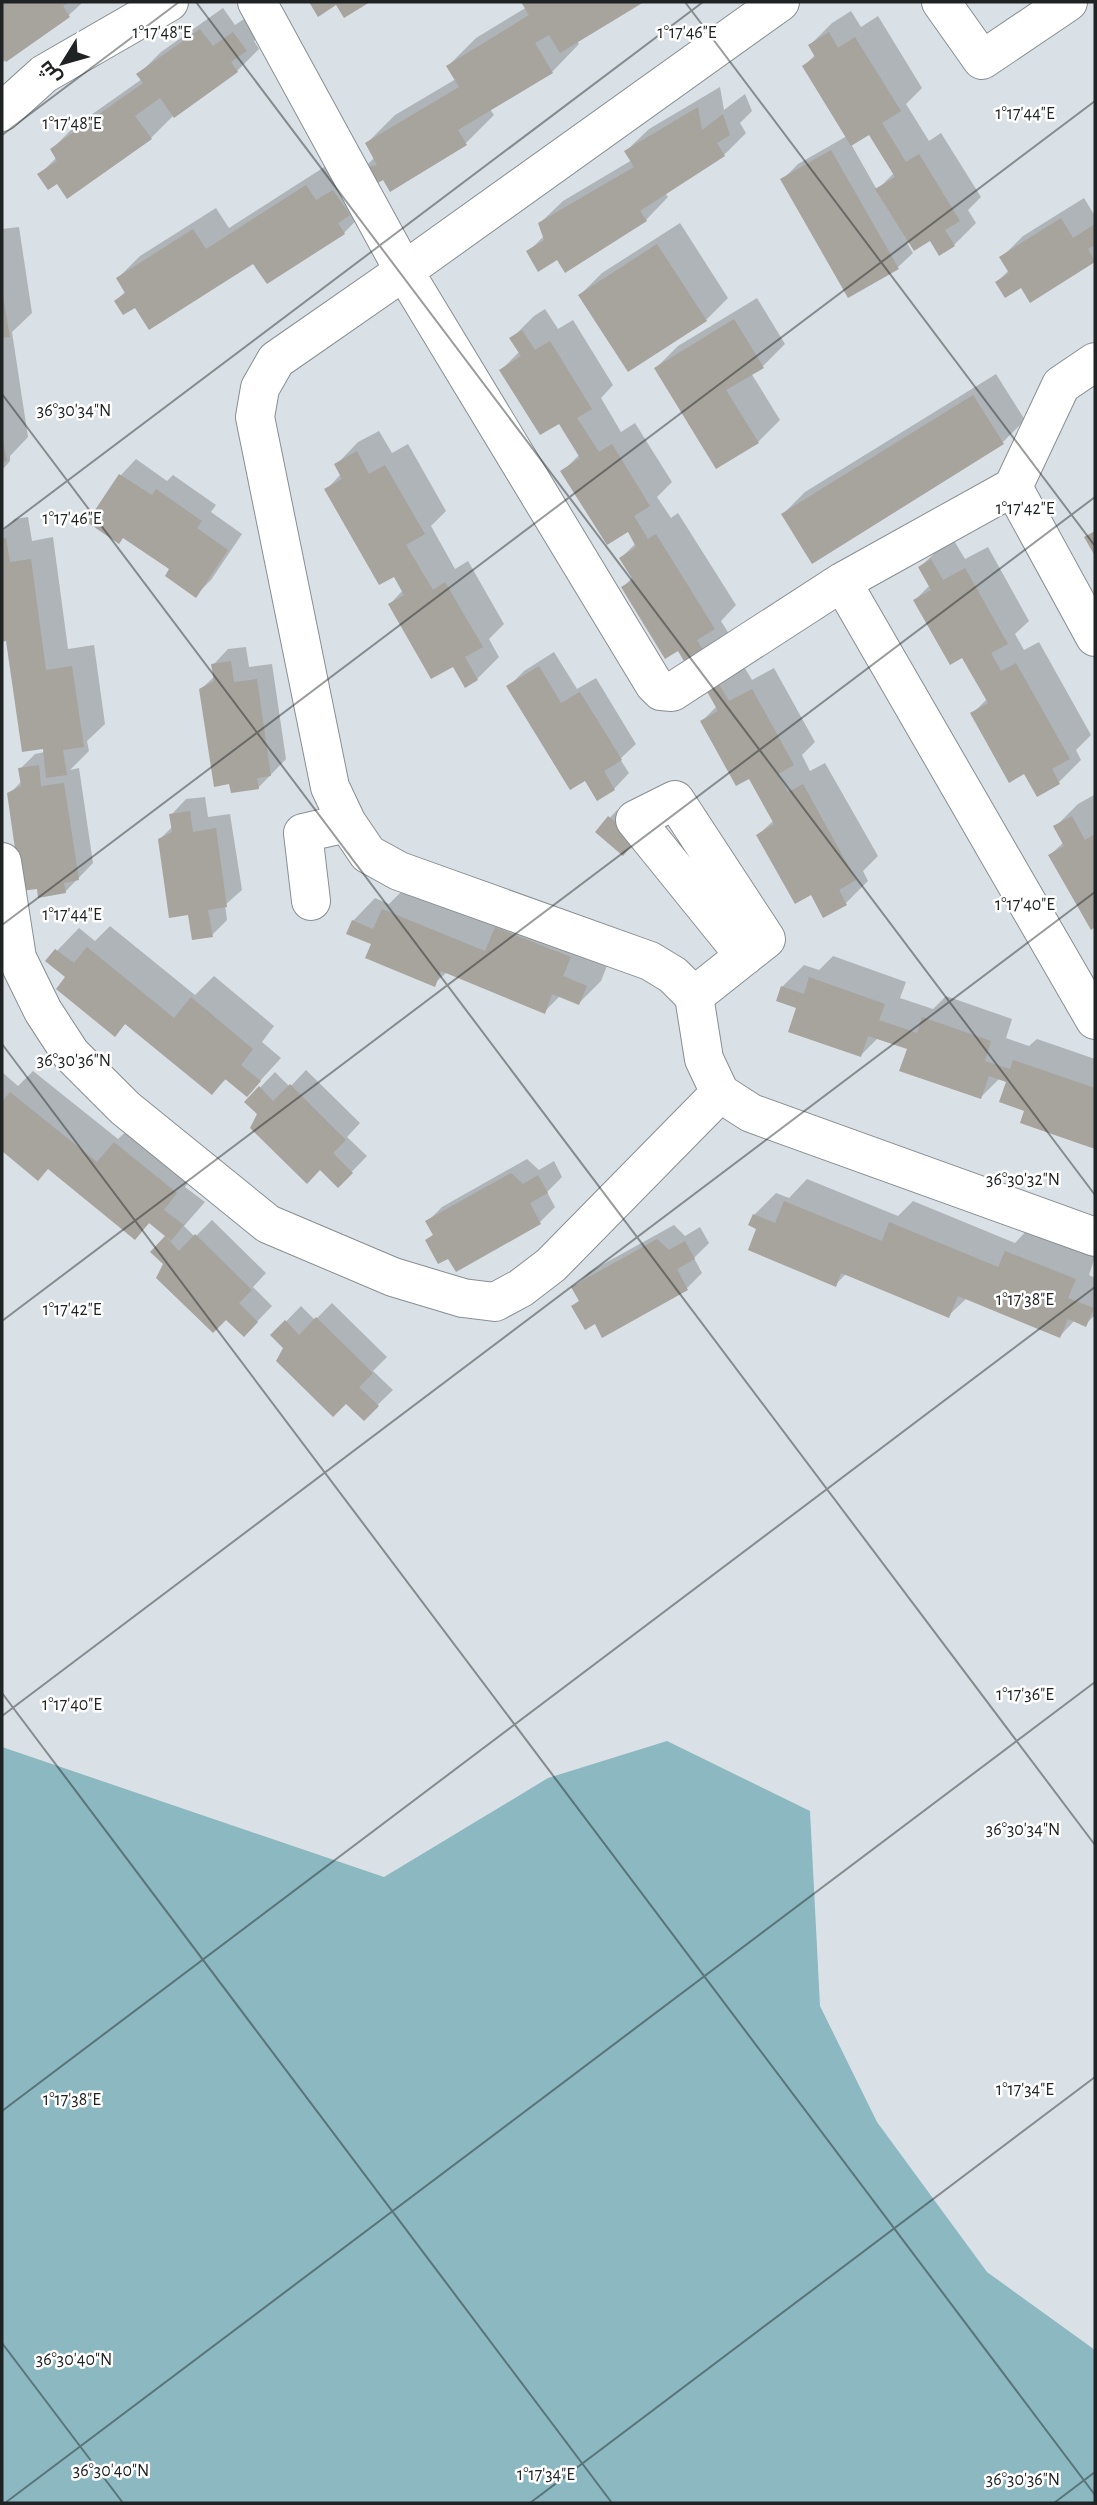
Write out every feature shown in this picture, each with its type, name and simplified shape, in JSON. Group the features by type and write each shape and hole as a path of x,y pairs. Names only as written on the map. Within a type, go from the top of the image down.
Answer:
{"street":[{"path":"2,111 44,74 169,2"},
{"path":"257,2 404,271 654,684 661,691 672,692 842,582 1013,487 1061,385 1095,362"},
{"path":"780,2 276,360 260,388 255,417 330,787 347,824 368,854 399,871 650,961 673,975 694,996 704,1059 719,1093 751,1113 1095,1237"},
{"path":"941,2 982,60 1068,2"},
{"path":"1013,487 1095,638"},
{"path":"842,582 1095,1020"},
{"path":"312,901 303,833 347,824"},
{"path":"2,862 17,958 43,1012 71,1054 125,1108 268,1224 393,1278 463,1298 495,1302 521,1288 551,1265 719,1093"},
{"path":"694,996 745,956"}],"water":[{"path":"667,1741 810,1811 820,2006 877,2122 987,2272 1095,2350 1095,2503 2,2503 2,1747 384,1877 548,1778"}],"building":[{"path":"2,2 69,2 63,6 70,17 6,62 2,56"},
{"path":"309,2 370,2 344,18 336,5 318,17"},
{"path":"521,2 644,2 560,53 549,35 535,43 553,73 458,130 467,145 390,192 383,180 371,187 360,169 377,165 365,143 459,87 446,66 529,15"},
{"path":"200,29 213,46 233,32 247,51 231,62 238,72 174,118 160,98 135,116 152,139 67,199 57,184 48,190 37,174 57,161 50,149 143,83 136,74"},
{"path":"829,32 838,48 855,37 901,111 882,123 906,162 919,154 960,221 945,230 955,246 939,256 930,241 914,251 875,189 895,177 869,135 851,146 802,66 815,57 808,45"},
{"path":"698,107 702,130 723,114 730,135 717,143 725,156 640,211 647,221 565,273 557,260 538,272 526,251 544,240 538,223 634,167 624,151"},
{"path":"831,150 899,269 848,298 780,179"},
{"path":"306,185 316,200 333,190 350,215 338,223 345,234 267,284 253,264 149,330 135,308 123,315 114,301 125,293 116,278 193,229 206,249"},
{"path":"1061,218 1073,238 1095,224 1095,245 1088,249 1095,262 1030,303 1021,288 1005,298 995,282 1009,273 999,257"},
{"path":"657,244 707,321 628,372 578,295"},
{"path":"2,290 10,337 2,338"},
{"path":"734,319 764,368 726,390 759,443 716,469 654,368"},
{"path":"522,330 535,350 550,341 592,409 577,418 599,452 612,444 650,506 634,516 648,539 656,534 715,629 697,640 708,658 689,670 678,651 665,659 621,587 633,580 619,558 636,547 628,532 607,545 560,471 580,458 559,424 540,435 499,370 521,356 509,338"},
{"path":"973,395 1004,444 812,564 781,514"},
{"path":"2,437 7,461 2,462"},
{"path":"357,451 369,474 385,465 425,534 406,545 433,590 445,582 483,647 465,657 478,680 465,688 453,667 431,679 388,604 404,595 394,577 379,585 324,489 342,479 334,464"},
{"path":"119,474 152,495 156,489 202,521 197,528 228,550 196,598 165,576 169,569 123,538 119,544 87,522"},
{"path":"1095,531 1095,556 1084,537"},
{"path":"6,538 10,562 31,559 46,670 72,666 84,747 63,750 67,775 46,778 43,749 22,752 6,641 2,642 2,539"},
{"path":"931,559 943,580 965,568 1008,644 991,653 1001,671 1016,663 1070,759 1052,769 1060,784 1037,797 1024,774 1009,783 970,713 988,703 962,658 950,665 913,600 931,590 918,567"},
{"path":"231,661 234,682 257,679 271,776 257,778 259,789 231,793 229,784 214,787 199,689 214,681 211,664"},
{"path":"539,666 561,703 580,692 622,760 604,771 615,790 597,801 585,781 570,790 506,686"},
{"path":"717,681 729,701 752,689 794,765 778,774 788,792 803,784 856,880 839,890 847,905 823,918 811,895 795,904 756,835 774,824 749,779 736,786 700,721 718,711 705,688"},
{"path":"39,765 41,786 64,783 79,880 64,883 66,893 38,898 37,889 21,891 7,793 21,786 18,768"},
{"path":"190,811 193,832 216,828 227,907 208,910 213,937 192,940 188,915 169,918 158,839 172,832 169,814"},
{"path":"608,816 637,839 623,856 595,832"},
{"path":"1072,816 1085,840 1095,834 1095,927 1091,930 1048,855 1064,846 1053,826"},
{"path":"382,909 485,951 495,927 571,957 563,976 587,986 579,1005 552,994 545,1014 441,971 435,987 365,958 371,944 346,934 352,920 373,929"},
{"path":"87,947 174,1018 191,997 253,1049 241,1065 261,1081 247,1097 225,1079 212,1095 125,1024 115,1037 56,989 65,977 45,961 55,949 74,963"},
{"path":"809,977 885,1004 879,1020 917,1033 922,1017 991,1041 985,1061 1010,1069 1013,1060 1095,1088 1095,1149 1020,1123 1024,1111 999,1102 1006,1082 989,1076 981,1099 899,1071 907,1049 868,1036 861,1057 788,1032 796,1008 776,1001 781,986 804,994"},
{"path":"290,1084 346,1140 333,1153 353,1173 338,1188 320,1170 307,1184 250,1128 257,1114 244,1102 259,1086 273,1101"},
{"path":"10,1092 97,1162 114,1142 177,1193 164,1210 184,1225 171,1241 149,1223 135,1240 48,1169 38,1181 2,1151 2,1102"},
{"path":"511,1173 523,1184 538,1175 548,1193 530,1203 541,1224 456,1272 448,1259 438,1264 425,1240 433,1235 425,1221"},
{"path":"784,1201 882,1241 889,1222 998,1267 1005,1251 1076,1279 1068,1298 1094,1308 1086,1327 1068,1319 1060,1338 958,1296 949,1318 841,1273 836,1287 748,1250 756,1229 748,1225 753,1214 775,1223"},
{"path":"195,1234 252,1290 239,1303 258,1322 244,1337 226,1320 213,1333 156,1278 163,1264 150,1252 165,1236 179,1251"},
{"path":"657,1239 669,1250 685,1241 695,1259 677,1269 688,1290 602,1338 595,1324 585,1330 571,1306 579,1301 571,1287"},
{"path":"316,1317 373,1373 359,1387 379,1406 364,1421 346,1404 333,1417 276,1361 283,1348 270,1335 285,1320 299,1335"}]}
